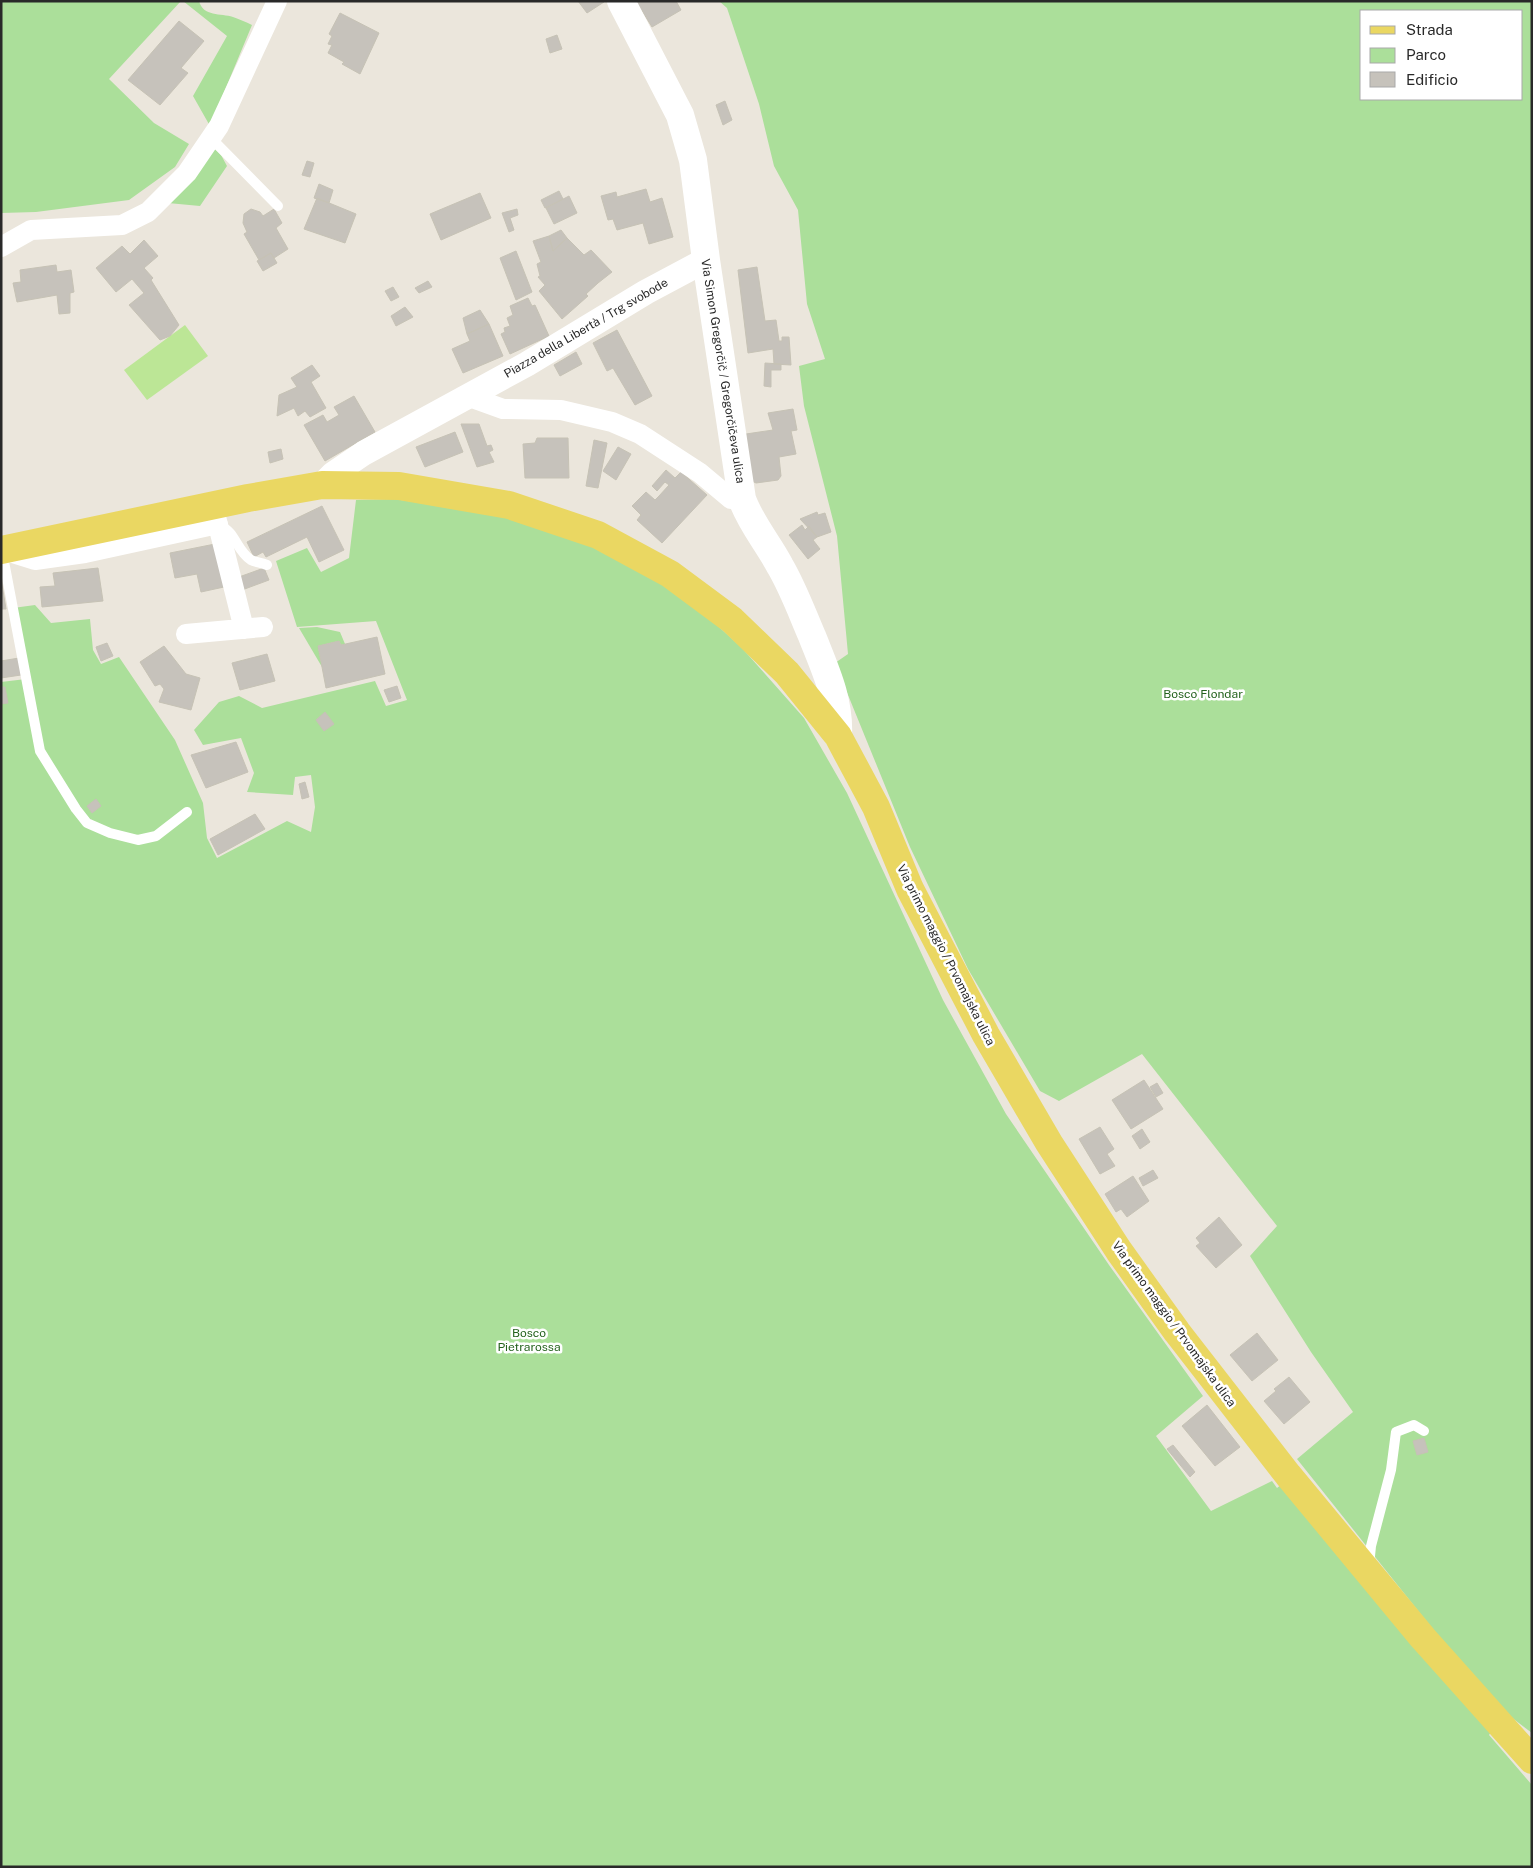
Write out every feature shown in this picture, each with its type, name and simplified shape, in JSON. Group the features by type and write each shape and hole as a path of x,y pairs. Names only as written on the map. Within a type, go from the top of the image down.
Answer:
{"main road":[{"name":"Via Simon Gregorčič / Gregorčičeva ulica","path":"621,1 680,115 693,160 742,499 749,516 781,566 803,615 833,690 837,711 838,736"},
{"name":"Via primo maggio / Prvomajska ulica","path":"2,550 216,515 322,485 399,486 460,495 509,505 598,535 670,574 732,620 787,673 838,736 876,807 910,889 986,1035 1050,1143 1119,1251 1171,1324 1288,1475 1423,1638 1532,1760"}],"street":[{"path":"1,246 31,230 122,225 148,212 187,173 219,126 277,1"},
{"name":"Piazza della Libertà / Trg svobode","path":"322,485 333,474 364,453 533,360 646,292 706,260"},
{"path":"467,396 503,410 561,410 612,422 640,434 700,473 731,499 742,499"},
{"path":"186,634 254,628 216,515"}],"lane":[{"path":"211,138 278,206"},
{"path":"216,515 228,529 238,547 251,560 266,565"},
{"path":"2,550 40,751 76,809 87,822 110,833 138,840 156,836 187,812"},
{"path":"1368,1572 1371,1546 1391,1470 1396,1432 1414,1425 1424,1431"}],"green space":[{"path":"1,1 181,1 109,79 154,123 189,144 175,167 129,200 36,212 1,213"},
{"path":"183,1 199,1 204,10 208,12 233,17 252,25 210,126 193,96 227,36"},
{"name":"Bosco Flondar","path":"719,1 1532,1 1532,1733 1498,1707 1435,1632 1297,1459 1353,1412 1311,1352 1250,1256 1277,1226 1142,1054 1059,1101 1040,1091 968,969 910,847 835,663 848,654 837,536 804,406 799,366 825,359 807,304 798,210 774,166 759,104 727,8"},
{"path":"211,145 221,155 227,166 200,206 168,203"},
{"path":"185,325 208,356 147,400 124,370"},
{"name":"Bosco Pietrarossa","path":"394,499 503,515 581,541 645,571 707,616 742,648 804,718 847,793 943,1000 1006,1114 1109,1265 1203,1396 1156,1436 1211,1511 1272,1481 1277,1488 1282,1484 1491,1732 1489,1735 1532,1785 1532,1867 1,1867 1,682 26,679 13,608 35,605 51,623 90,619 93,650 101,664 119,657 175,740 203,803 207,838 217,858 287,821 311,832 315,807 311,775 295,777 293,795 247,792 254,773 241,738 203,745 194,730 219,702 239,696 262,708 375,681 386,706 407,700 376,621 297,627 276,561 307,548 321,572 349,558 356,500"},
{"path":"317,627 340,632 345,644 341,645 339,641 318,646 322,667 299,628"}],"building":[{"path":"578,1 604,1 604,2 587,13"},
{"path":"636,1 676,1 681,10 652,27"},
{"path":"340,13 379,33 360,74 342,64 344,62 328,53 332,45 328,44 332,36 329,34"},
{"path":"179,21 204,41 181,68 188,73 160,105 128,80"},
{"path":"557,35 562,49 550,53 546,39"},
{"path":"725,101 732,120 723,125 716,105"},
{"path":"307,161 314,163 310,177 302,175"},
{"path":"319,184 333,190 329,203 314,198"},
{"path":"646,189 650,202 662,198 673,237 649,244 643,223 617,230 613,219 608,220 601,196 616,192 617,197"},
{"path":"559,191 563,199 545,208 541,200"},
{"path":"480,193 491,218 441,240 430,214"},
{"path":"569,196 577,213 554,224 546,208"},
{"path":"317,198 356,214 345,243 304,229"},
{"path":"251,209 260,212 263,216 274,209 282,223 276,228 288,249 274,258 271,253 259,260 244,234 247,232 243,223 244,214"},
{"path":"517,209 518,215 510,218 514,230 509,232 502,213"},
{"path":"561,230 567,238 553,251 549,236"},
{"path":"549,236 553,251 567,238 584,255 591,250 612,272 586,294 588,296 562,319 539,291 545,285 538,277 540,276 537,264 541,262 533,241"},
{"path":"144,240 158,256 144,268 153,278 151,280 179,325 170,336 160,340 129,305 144,293 132,279 116,292 96,268 122,246 130,254"},
{"path":"516,251 532,292 516,300 500,258"},
{"path":"271,253 277,263 263,271 257,261"},
{"path":"56,265 57,272 71,270 74,292 70,293 70,313 59,314 57,295 17,302 13,283 21,282 20,270"},
{"path":"757,267 765,321 776,320 779,341 782,341 782,337 789,337 791,365 774,364 773,349 748,353 738,270"},
{"path":"428,281 432,287 419,293 415,288"},
{"path":"393,287 399,297 391,301 385,291"},
{"path":"528,298 532,306 535,305 549,336 510,354 501,334 505,332 504,328 510,326 507,318 513,315 510,306"},
{"path":"405,307 413,317 396,326 391,316"},
{"path":"480,310 489,324 467,334 463,318"},
{"path":"489,324 503,356 463,373 452,349 470,341 467,334"},
{"path":"617,330 652,396 635,405 613,368 607,371 593,343"},
{"path":"576,352 582,364 560,376 554,365"},
{"path":"765,363 781,364 781,370 771,370 771,387 764,386"},
{"path":"312,365 320,376 311,382 326,408 310,417 305,411 298,416 294,408 277,416 279,395 297,387 291,378"},
{"path":"354,396 375,432 325,461 304,425 323,415 327,422 339,415 334,407"},
{"path":"793,409 797,430 791,431 796,454 779,457 781,476 778,480 756,483 752,481 746,434 773,430 768,413"},
{"path":"461,424 479,424 487,446 491,445 493,450 489,452 494,462 477,467"},
{"path":"455,432 463,452 425,467 416,447"},
{"path":"537,438 568,438 569,478 525,478 523,444 535,443"},
{"path":"594,440 607,443 598,488 586,486"},
{"path":"618,447 631,454 616,480 603,471"},
{"path":"281,449 283,459 270,463 268,452"},
{"path":"666,470 675,478 681,472 707,495 662,543 637,520 641,515 632,506 646,492 655,500 659,496 669,485 665,482 657,491 652,486"},
{"path":"322,506 344,550 319,562 307,537 266,557 263,552 254,557 247,542"},
{"path":"817,512 818,515 825,513 831,532 817,537 800,519"},
{"path":"802,525 805,530 809,526 817,537 813,540 820,549 808,559 789,535"},
{"path":"215,544 224,587 201,592 197,574 175,578 170,553"},
{"path":"98,568 103,601 42,607 40,587 55,586 53,573"},
{"path":"264,568 269,580 242,590 239,577"},
{"path":"1,579 6,609 1,609"},
{"path":"377,637 385,674 326,688 318,646 339,641 341,645"},
{"path":"107,643 113,656 101,661 96,647"},
{"path":"164,646 186,674 200,678 191,710 159,702 164,689 160,684 155,686 140,662"},
{"path":"267,654 275,681 240,690 232,663"},
{"path":"19,658 21,675 1,678 1,661"},
{"path":"397,686 401,698 389,702 384,690"},
{"path":"1,687 5,687 8,703 1,704"},
{"path":"325,712 334,724 324,731 316,720"},
{"path":"236,742 248,772 206,788 191,755"},
{"path":"305,782 309,797 302,799 299,784"},
{"path":"96,799 101,806 92,813 87,806"},
{"path":"255,814 265,829 218,855 210,839"},
{"path":"1144,1080 1163,1109 1131,1129 1112,1100"},
{"path":"1157,1083 1163,1093 1156,1097 1150,1087"},
{"path":"1100,1127 1114,1149 1107,1154 1115,1166 1100,1174 1079,1139"},
{"path":"1142,1129 1150,1142 1140,1149 1132,1136"},
{"path":"1153,1170 1158,1178 1143,1186 1139,1178"},
{"path":"1133,1176 1149,1201 1127,1217 1121,1209 1116,1212 1105,1194"},
{"path":"1219,1217 1242,1245 1216,1268 1196,1246 1200,1243 1196,1238"},
{"path":"1257,1333 1278,1360 1252,1381 1230,1355"},
{"path":"1289,1377 1310,1402 1284,1424 1264,1401 1276,1391 1274,1389"},
{"path":"1207,1405 1240,1447 1215,1466 1182,1426"},
{"path":"1424,1438 1428,1452 1417,1455 1413,1441"},
{"path":"1173,1445 1195,1472 1190,1477 1167,1449"}]}
